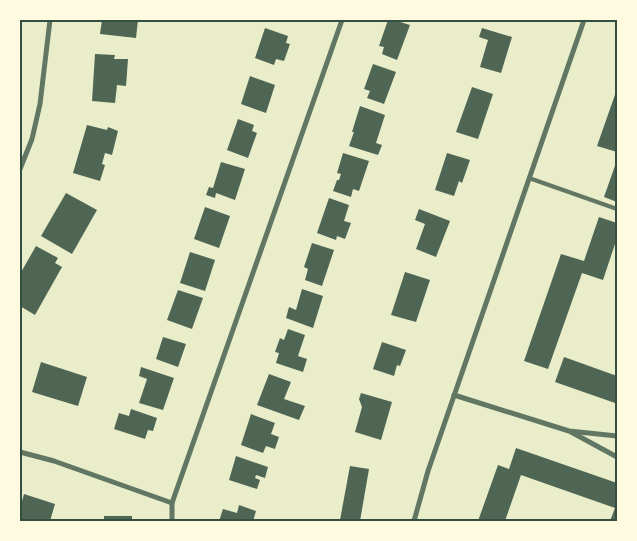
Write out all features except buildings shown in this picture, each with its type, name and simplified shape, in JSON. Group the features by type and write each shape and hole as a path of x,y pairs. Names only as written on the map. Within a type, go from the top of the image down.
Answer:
{"street":[{"path":"20,169 32,139 40,104 50,20"},
{"path":"172,521 172,504 342,20"},
{"path":"414,521 428,471 584,20"},
{"path":"454,395 569,431 617,457"},
{"path":"569,431 617,436"},
{"path":"20,452 54,461 172,504"}],"lane":[{"path":"529,178 617,209"}]}
